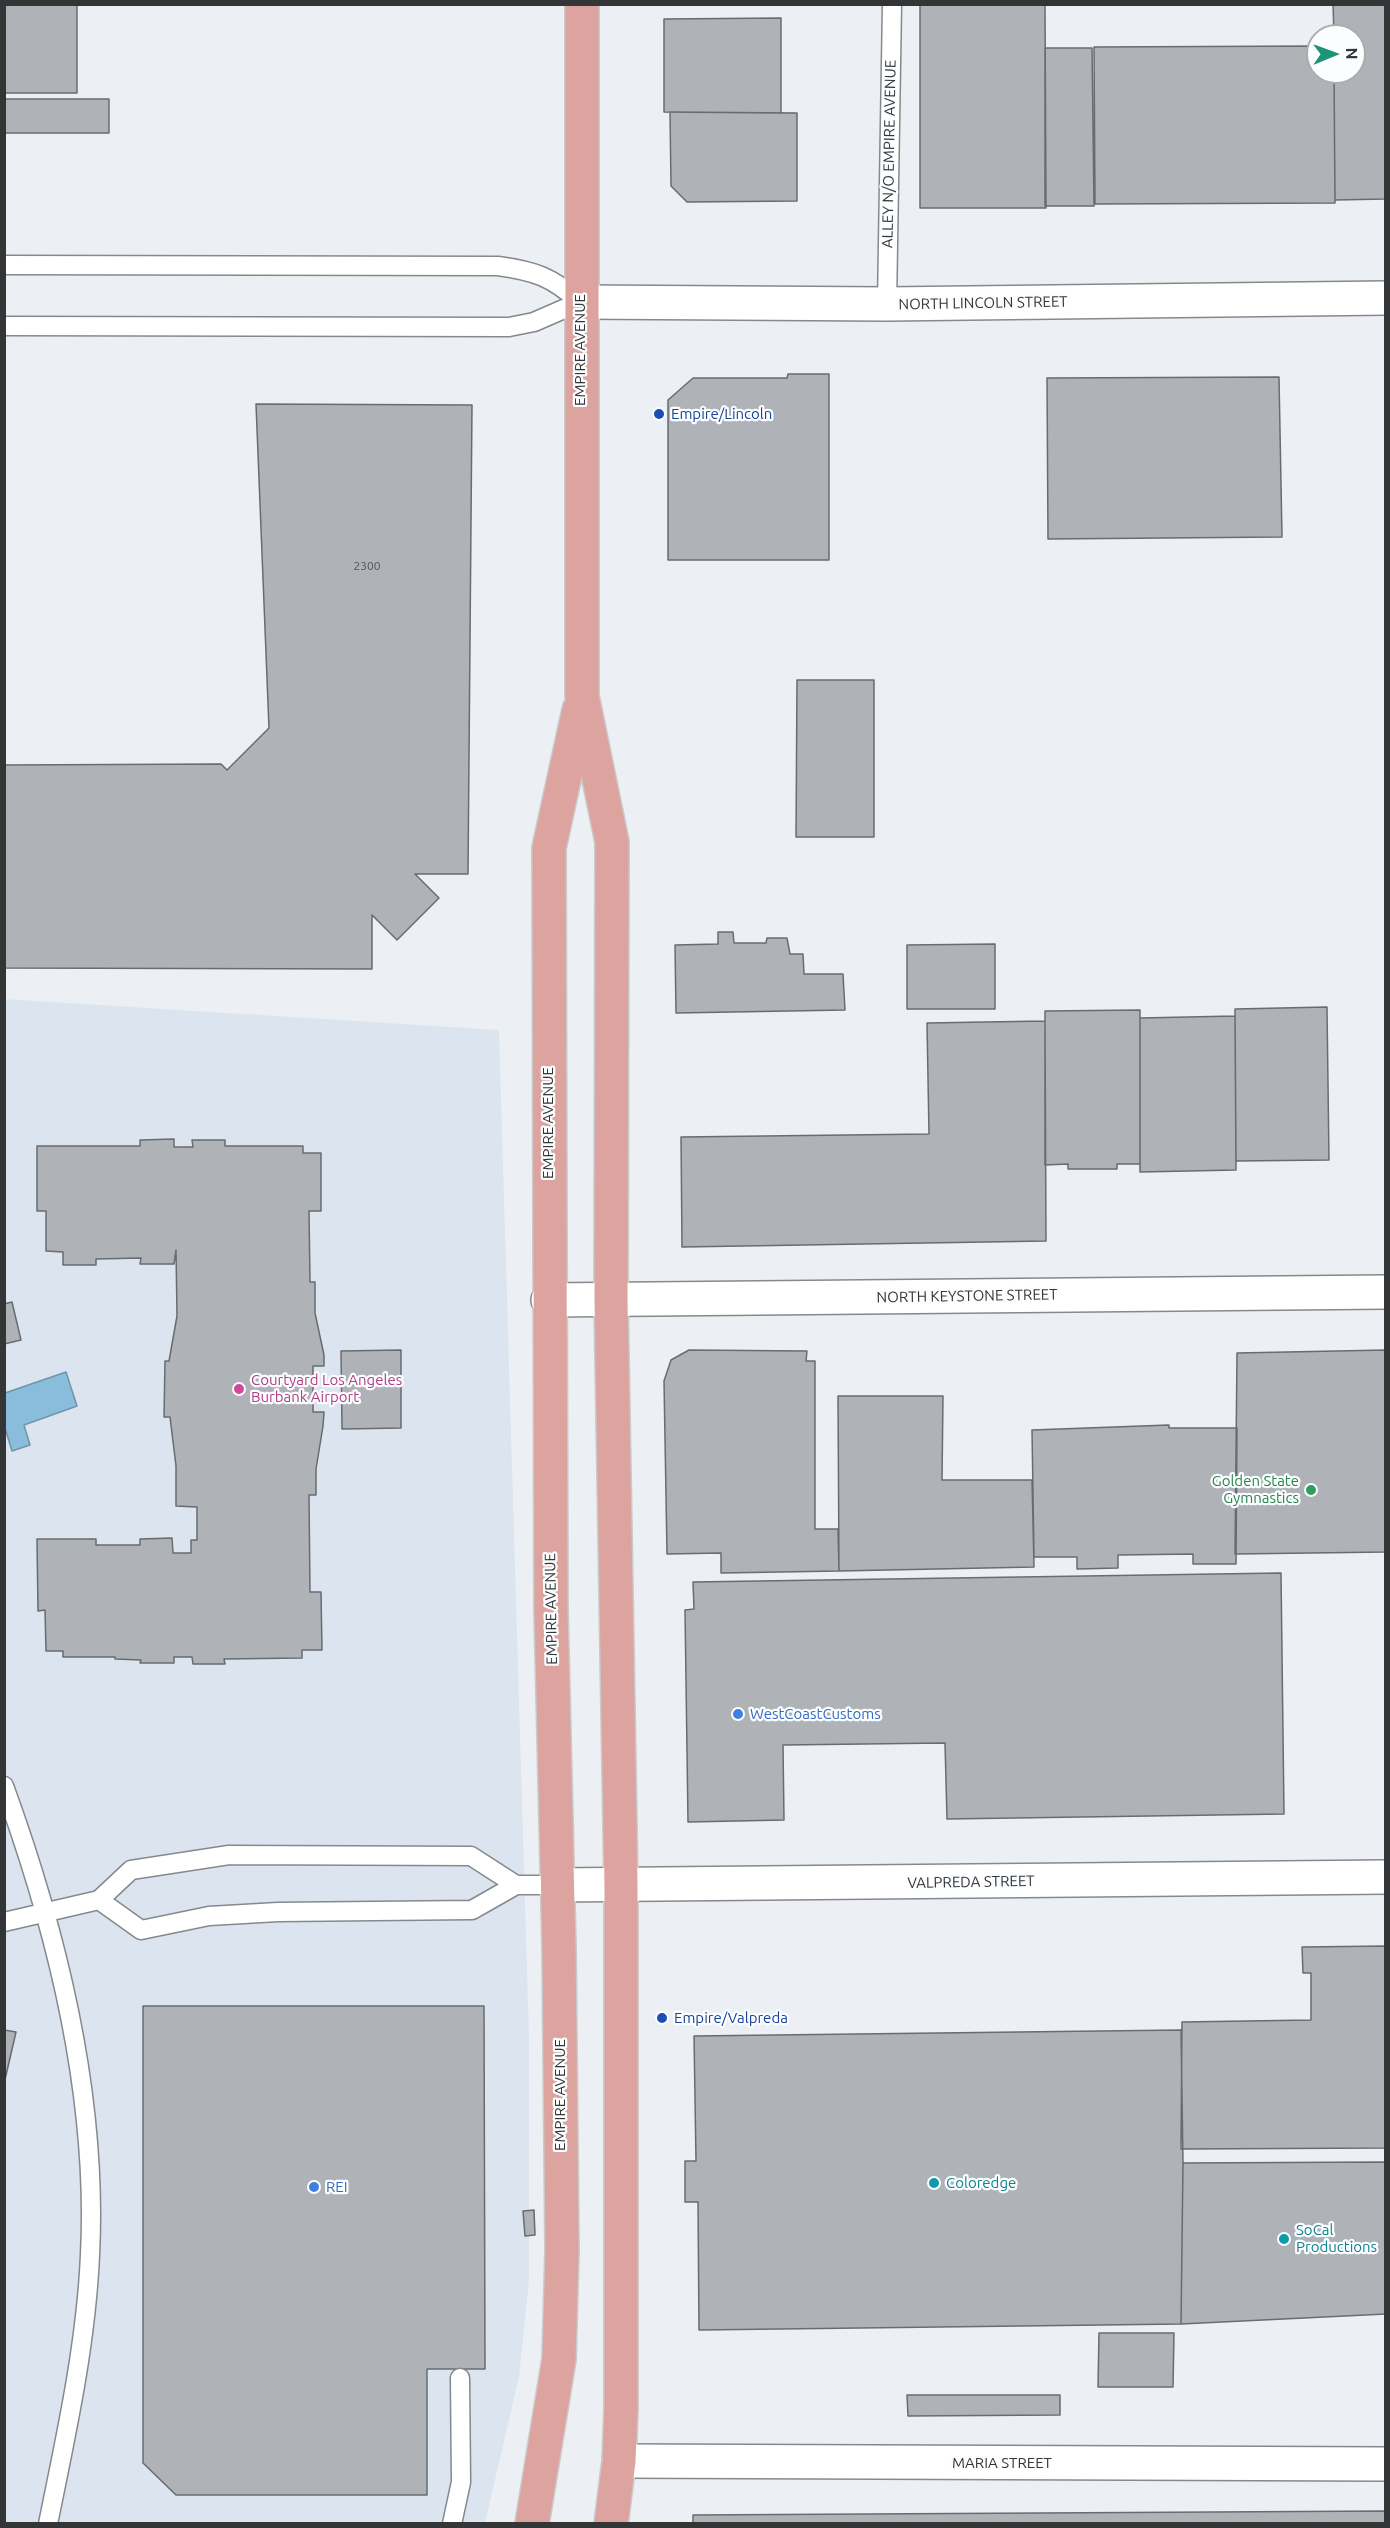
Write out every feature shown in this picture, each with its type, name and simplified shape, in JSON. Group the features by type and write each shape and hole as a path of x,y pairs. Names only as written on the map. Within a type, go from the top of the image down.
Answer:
{"main road":[{"name":"EMPIRE AVENUE","path":"582,4 580,302 582,696 612,842 610,1299 621,1886 619,2461 611,2523"},
{"name":"EMPIRE AVENUE","path":"532,2523 560,2359 562,2250 557,1885 550,1610 549,848 582,696"}],"street":[{"name":"NORTH LINCOLN STREET","path":"580,302 887,304 1386,298"},
{"name":"NORTH KEYSTONE STREET","path":"548,1300 1386,1292"},
{"name":"VALPREDA STREET","path":"557,1885 1386,1877"},
{"name":"MARIA STREET","path":"619,2461 1386,2464"}],"lane":[{"name":"ALLEY N/O EMPIRE AVENUE","path":"887,304 892,4"},
{"path":"4,265 498,266 540,274 559,283 580,302 534,322 509,327 4,327"},
{"path":"4,1786 47,1913 80,2081 87,2144 90,2234 78,2372 48,2523"},
{"path":"4,1922 99,1900 132,1870 219,1856 263,1853 471,1856 516,1885"},
{"path":"99,1900 141,1929 209,1916 278,1912 472,1910 516,1885 557,1885"},
{"path":"452,2523 461,2482 460,2378"}],"shaded area":[{"path":"4,999 499,1030 529,2037 529,2281 519,2377 485,2523 5,2523"}],"water":[{"path":"66,1372 77,1406 24,1425 30,1445 12,1451 5,1428 5,1393"}],"building":[{"path":"4,4 77,4 77,93 4,93"},
{"path":"1333,4 1386,4 1386,199 1335,200 1334,84 1366,84 1366,24 1334,24"},
{"path":"920,5 1045,5 1046,208 920,208"},
{"path":"781,18 781,113 664,112 664,19"},
{"path":"1306,46 1306,84 1334,84 1335,203 1095,204 1094,47"},
{"path":"1045,48 1092,48 1094,206 1045,206"},
{"path":"4,99 109,99 109,133 4,133"},
{"path":"670,112 797,113 797,201 687,202 671,186"},
{"path":"788,374 829,374 829,560 668,560 668,400 693,378 787,378"},
{"path":"1279,377 1282,537 1048,539 1047,378"},
{"path":"256,404 472,405 468,874 415,874 439,898 397,940 372,915 372,969 4,968 4,765 221,764 227,770 269,728"},
{"path":"797,680 874,680 874,837 796,837"},
{"path":"718,932 733,932 734,943 766,943 767,938 787,938 790,954 803,954 804,974 843,974 845,1010 676,1013 675,945 718,944"},
{"path":"995,944 995,1009 907,1009 907,945"},
{"path":"1327,1007 1329,1160 1236,1161 1235,1009"},
{"path":"1140,1010 1140,1164 1117,1164 1117,1169 1068,1169 1068,1164 1045,1165 1045,1011"},
{"path":"1235,1016 1236,1170 1140,1172 1140,1018"},
{"path":"1045,1021 1046,1241 682,1247 681,1137 929,1134 927,1023"},
{"name":"Courtyard Los Angeles Burbank Airport","path":"174,1139 174,1147 193,1147 192,1140 225,1140 225,1146 303,1146 303,1153 321,1153 321,1211 309,1211 310,1282 315,1282 315,1313 324,1355 324,1366 313,1366 313,1412 324,1412 316,1469 316,1495 309,1495 310,1592 321,1592 322,1650 302,1650 302,1658 224,1659 225,1664 193,1664 192,1657 174,1657 174,1663 140,1663 141,1660 115,1659 115,1657 63,1657 63,1651 46,1651 45,1610 38,1611 37,1539 96,1539 96,1545 140,1545 140,1539 172,1538 173,1553 191,1553 191,1540 197,1540 197,1507 176,1506 176,1466 170,1417 164,1417 165,1361 169,1361 177,1316 176,1250 174,1264 140,1264 141,1258 96,1259 96,1265 63,1265 63,1252 46,1251 46,1211 37,1211 37,1146 140,1146 140,1140"},
{"path":"12,1302 21,1340 4,1344 4,1304"},
{"path":"401,1350 401,1428 342,1429 341,1351"},
{"path":"689,1350 807,1351 806,1361 815,1361 815,1529 838,1529 839,1571 721,1573 721,1553 667,1554 664,1381 671,1360"},
{"name":"Golden State Gymnastics","path":"1386,1350 1386,1552 1235,1554 1237,1353"},
{"path":"838,1396 943,1396 942,1480 1032,1480 1034,1567 839,1571"},
{"path":"1169,1425 1169,1428 1237,1428 1236,1564 1193,1564 1193,1554 1118,1555 1118,1568 1077,1569 1077,1557 1034,1557 1032,1430"},
{"path":"1281,1573 1284,1814 947,1819 945,1743 783,1745 784,1820 688,1822 685,1610 694,1609 693,1582"},
{"path":"1386,1946 1386,2148 1181,2149 1182,2022 1311,2020 1311,1973 1303,1973 1302,1947"},
{"name":"REI","path":"143,2006 484,2006 485,2369 427,2369 427,2495 176,2495 143,2463"},
{"path":"4,2030 16,2032 4,2084"},
{"name":"Coloredge","path":"1181,2030 1183,2163 1181,2324 699,2330 698,2202 685,2202 685,2161 696,2161 694,2036"},
{"name":"SoCal Productions","path":"1386,2162 1386,2314 1181,2324 1183,2163"},
{"path":"534,2210 535,2235 525,2236 523,2211"},
{"path":"1099,2333 1174,2333 1173,2387 1098,2387"},
{"path":"907,2395 1060,2395 1060,2415 908,2416"},
{"path":"1386,2511 1386,2524 693,2524 693,2515"}],"place":[{"name":"Empire/Lincoln","path":"659,414"},
{"name":"Courtyard Los Angeles Burbank Airport","path":"239,1389"},
{"name":"Golden State Gymnastics","path":"1311,1490"},
{"name":"WestCoastCustoms","path":"738,1714"},
{"name":"Empire/Valpreda","path":"662,2018"},
{"name":"Coloredge","path":"934,2183"},
{"name":"REI","path":"314,2187"},
{"name":"SoCal Productions","path":"1284,2239"}]}
